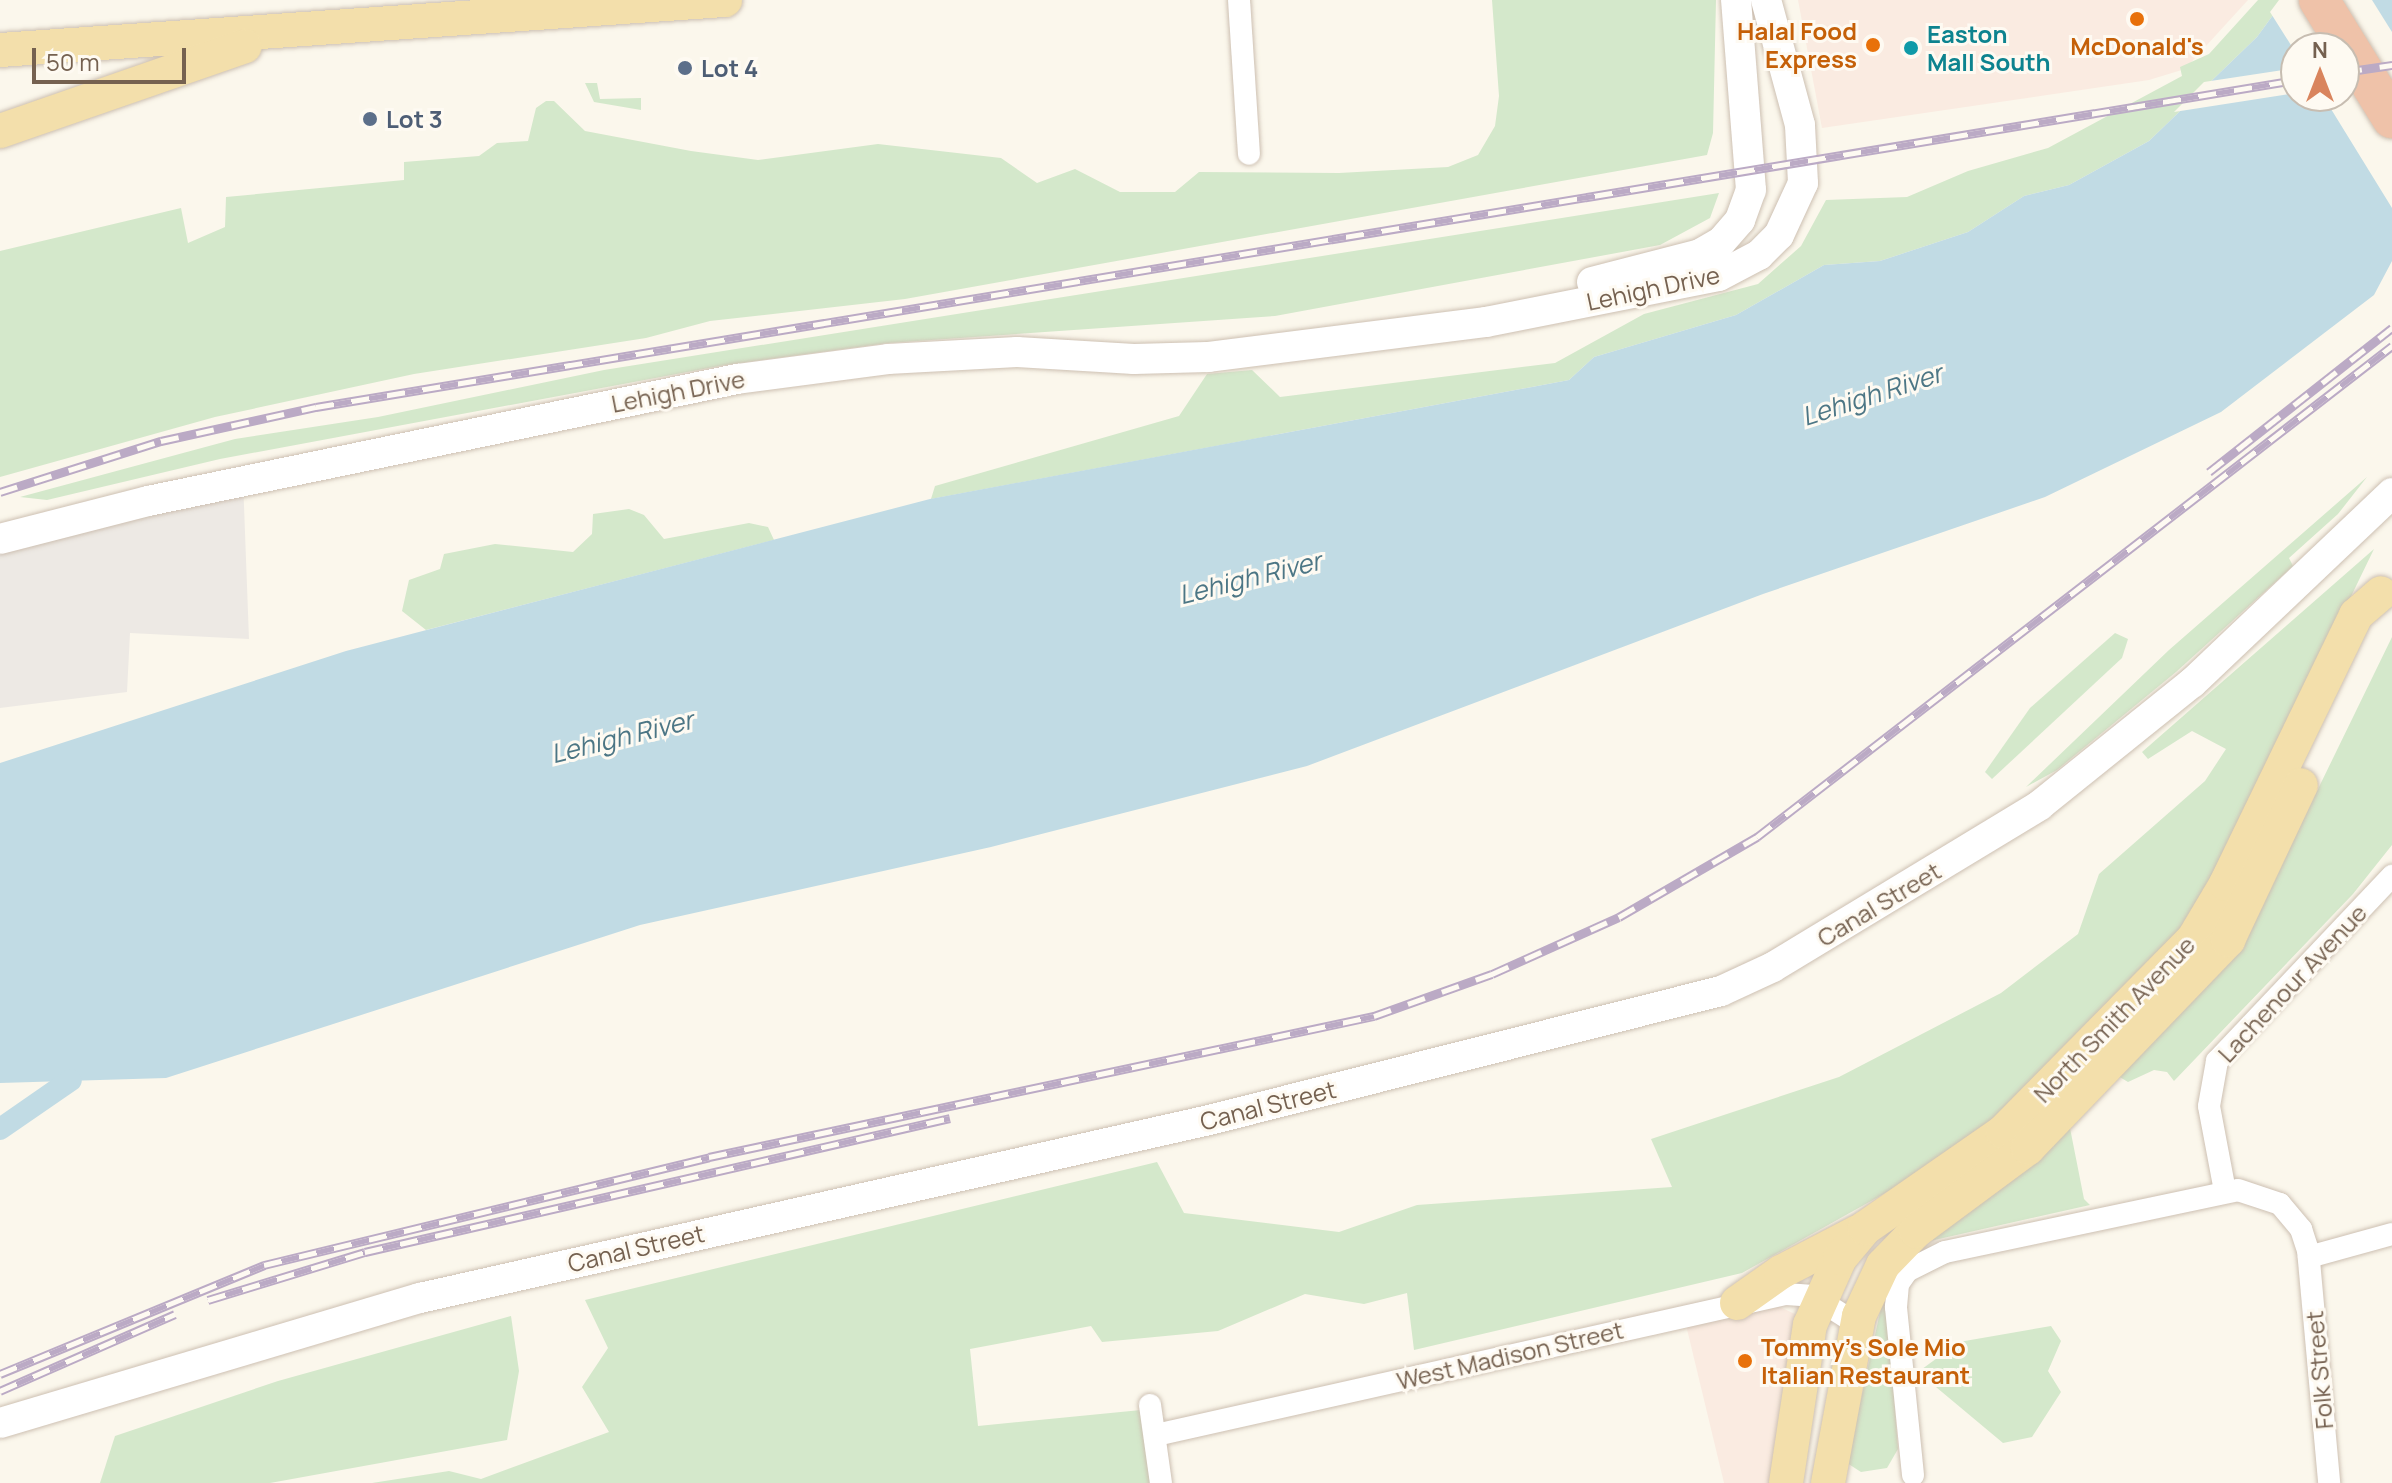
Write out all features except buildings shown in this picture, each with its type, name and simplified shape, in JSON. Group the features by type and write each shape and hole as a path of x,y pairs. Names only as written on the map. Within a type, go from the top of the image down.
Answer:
{"highway":[{"path":"2319,0 2392,118"}],"main road":[{"path":"0,50 725,0"},
{"path":"0,131 291,31"},
{"path":"124,87 131,76 127,42"},
{"name":"North Smith Avenue","path":"1786,1483 1803,1357 1820,1300 1840,1258 1865,1228 2003,1132 2194,938 2234,870 2356,615 2387,583"},
{"name":"North Smith Avenue","path":"1828,1483 1857,1324 1877,1275 1907,1238 2028,1148 2228,940 2378,621 2387,583"},
{"path":"1737,1303 1781,1272 1865,1228"}],"street":[{"path":"1239,0 1249,154"},
{"name":"Lehigh Drive","path":"1368,335 1682,260 1729,235 1751,190 1736,0"},
{"name":"Lehigh Drive","path":"0,539 148,501 737,379 888,359 1017,352 1208,357 1486,322 1696,282 1759,255 1779,235 1803,183 1800,125 1766,0"},
{"path":"1778,0 1781,48"},
{"name":"Canal Street","path":"0,1423 420,1298 1209,1120 1721,991 1773,967 2040,805 2192,683 2392,493"},
{"name":"Lachenour Avenue","path":"2225,1191 2209,1106 2217,1061 2392,876"},
{"path":"1913,1475 1896,1307 1897,1289 1907,1271 1945,1252 2225,1191 2245,1190 2275,1199 2301,1229 2309,1257 2392,1234"},
{"name":"Folk Street","path":"2309,1257 2329,1483"},
{"name":"West Madison Street","path":"1156,1435 1792,1293 1820,1300 1857,1324"},
{"path":"1150,1405 1161,1483"}],"shaded area":[{"path":"1798,0 2248,0 2185,69 2149,80 1822,128"},
{"path":"243,479 249,639 130,633 127,692 0,708 0,544"},
{"path":"1778,1306 1801,1317 1772,1483 1724,1483 1686,1325"}],"green space":[{"path":"1492,0 1716,0 1713,133 1707,155 905,299 710,321 646,338 414,374 215,417 0,477 0,251 181,208 188,243 225,227 226,197 404,180 404,162 479,156 497,143 528,141 536,108 546,101 554,101 585,131 691,151 758,160 878,144 1001,158 1037,183 1075,169 1120,192 1175,192 1199,172 1339,173 1448,167 1478,155 1495,126 1499,96"},
{"path":"2258,0 2284,0 2257,37 2149,141 2069,185 2024,196 1968,232 1880,261 1824,265 1736,315 1594,357 1569,380 931,499 935,486 1179,416 1207,374 1252,370 1280,397 1555,363 1644,314 1758,284 1801,246 1826,200 1907,197 1968,171 2048,148 2182,76 2180,67 2209,54"},
{"path":"585,83 597,83 600,99 641,98 641,110 594,102"},
{"path":"1719,193 1710,218 1660,245 1275,316 888,343 725,365 220,459 47,500 20,497 235,439 378,417 604,370"},
{"path":"2367,477 2338,514 2289,558 2293,566 2176,672 2057,770 2026,787 2169,650"},
{"path":"629,509 644,515 664,539 749,523 768,527 774,540 426,630 402,611 409,580 440,569 444,554 495,544 573,552 592,534 593,514"},
{"path":"2374,549 2200,908 2028,1092 1948,1158 1742,1273 1414,1350 1407,1293 1364,1304 1305,1294 1218,1331 1102,1342 1091,1326 970,1349 978,1426 1141,1410 1152,1483 372,1483 449,1471 481,1479 609,1432 582,1387 608,1348 585,1300 1157,1162 1184,1213 1339,1232 1417,1205 1672,1187 1651,1139 1839,1077 2001,993 2078,934 2099,874 2205,781 2226,749 2192,731 2148,759 2142,752"},
{"path":"2115,633 2128,639 2122,658 1992,779 1985,772 2030,708"},
{"path":"2392,637 2392,845 2353,894 2174,1081 2167,1072 2154,1070 2128,1082 2118,1076 2217,972 2300,826"},
{"path":"2069,1123 2084,1199 2090,1205 1930,1241"},
{"path":"1882,1303 1887,1305 1898,1449 1887,1468 1861,1472 1847,1463"},
{"path":"511,1316 519,1371 507,1440 270,1483 100,1483 115,1436 278,1381"},
{"path":"2051,1326 2061,1341 2048,1371 2061,1392 2032,1437 2003,1443 1918,1372 1959,1342"}],"water":[{"name":"Lehigh River","path":"2284,0 2392,0 2392,261 2374,295 2221,412 2045,497 1763,594 1307,766 991,847 640,925 166,1078 0,1083 0,763 346,651 930,499 1569,380 1594,357 1736,315 1824,265 1880,261 1968,232 2024,196 2069,185 2149,141 2257,37"}],"pier":[{"path":"2279,0 2372,0 2392,32 2392,208 2333,112 2360,112 2360,32 2283,32 2270,12"},
{"path":"2280,70 2280,95 2174,112 2204,82"}],"waterway":[{"path":"0,1129 71,1080"}],"railway":[{"path":"2360,70 2392,65"},
{"path":"0,492 161,441 316,407 2280,83"},
{"path":"2209,472 2392,328"},
{"path":"0,1374 264,1265 709,1157 1374,1016 1492,974 1619,917 1757,837 2392,346"},
{"path":"208,1300 365,1252 950,1118"},
{"path":"0,1391 175,1314"}],"place":[{"name":"McDonald's","path":"2137,19"},
{"name":"Halal Food Express","path":"1873,45"},
{"name":"Easton Mall South","path":"1911,48"},
{"name":"Lot 4","path":"685,68"},
{"name":"Lot 3","path":"370,119"},
{"name":"Tommy's Sole Mio Italian Restaurant","path":"1745,1361"}]}
